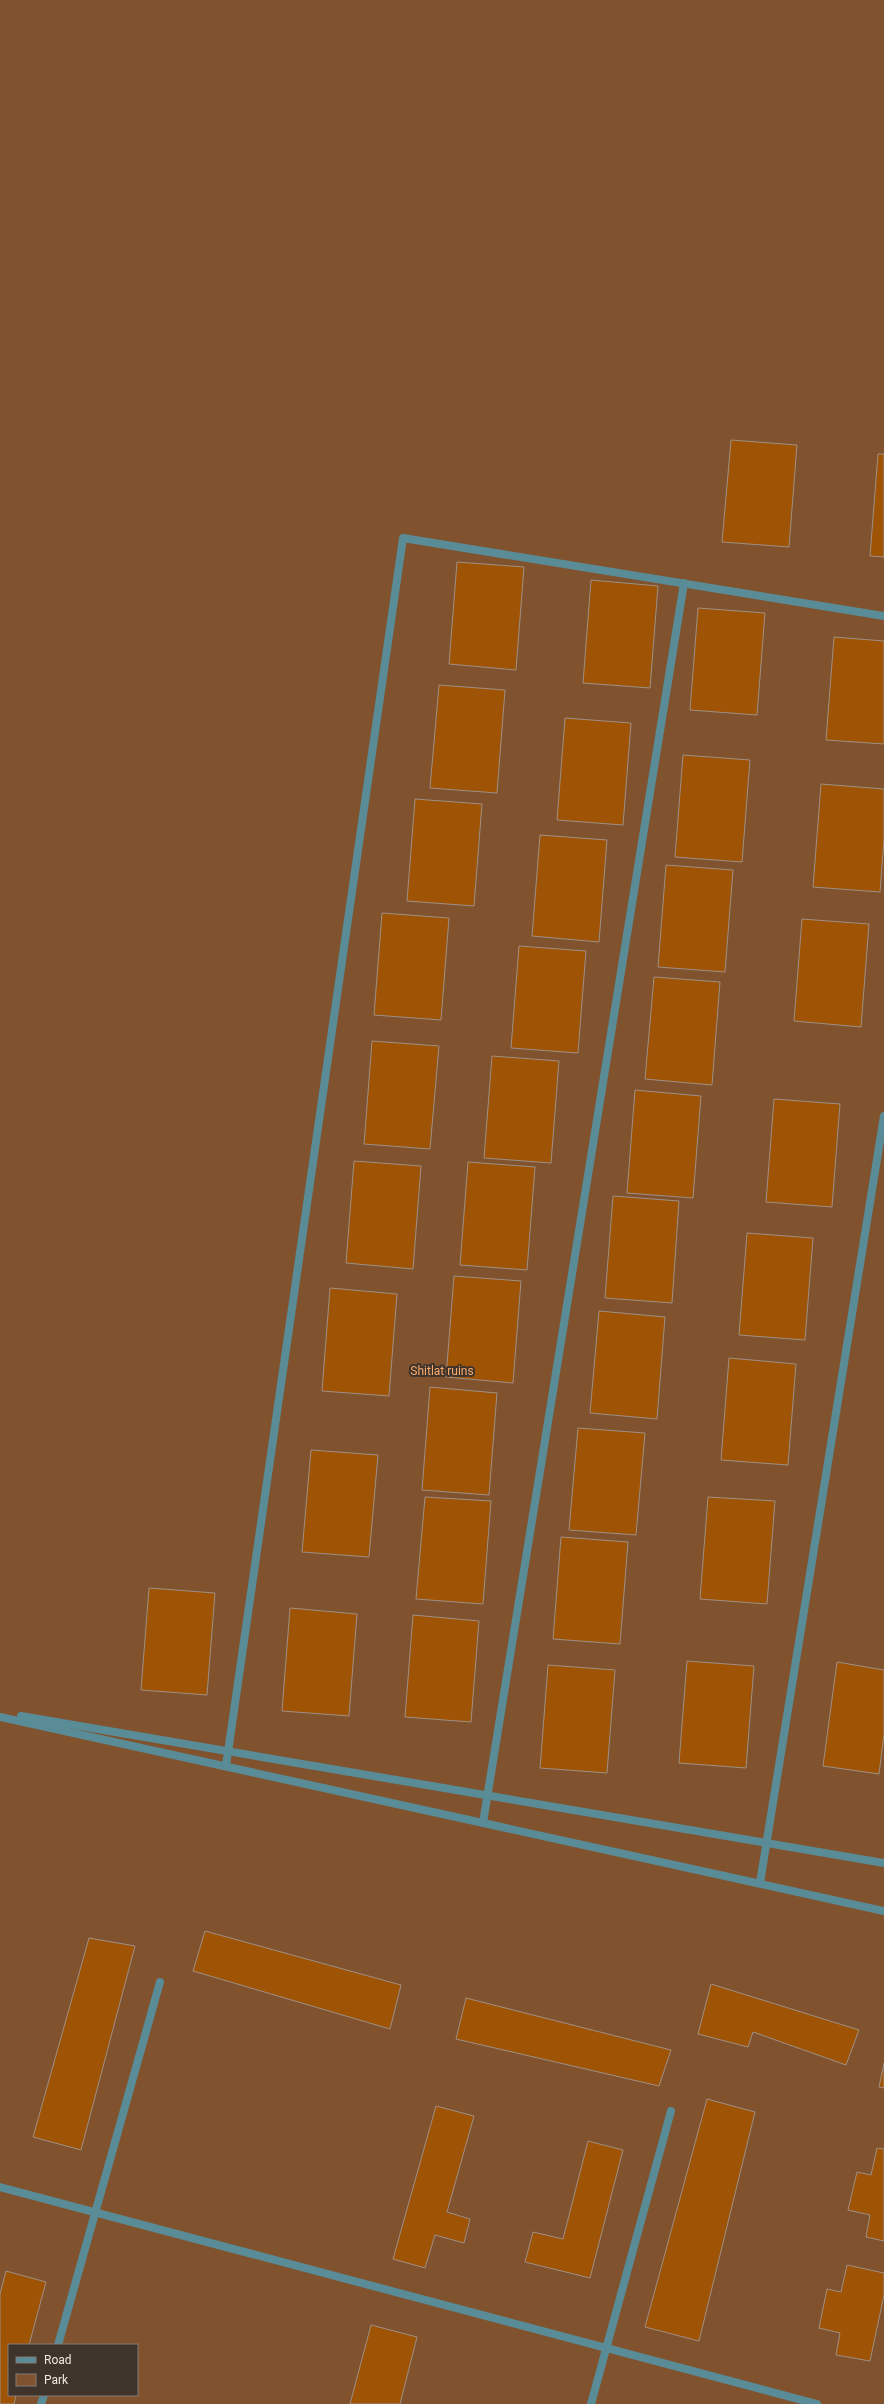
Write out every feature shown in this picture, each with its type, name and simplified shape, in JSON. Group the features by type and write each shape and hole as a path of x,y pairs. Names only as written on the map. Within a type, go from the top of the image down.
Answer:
{"street":[{"path":"226,1766 403,538 884,616"},
{"path":"483,1823 684,583"},
{"path":"760,1883 884,1116"},
{"path":"0,1712 884,1863"},
{"path":"0,1717 884,1911"},
{"path":"58,2344 160,1982"},
{"path":"591,2404 671,2111"},
{"path":"0,2187 817,2404"}],"green space":[{"name":"Shitlat ruins","path":"0,0 884,0 884,2404 0,2404"}],"building":[{"path":"731,440 797,445 789,547 722,542"},
{"path":"878,454 884,454 884,557 870,556"},
{"path":"457,562 524,567 516,670 449,664"},
{"path":"591,580 658,586 650,688 583,683"},
{"path":"698,608 765,613 757,715 690,710"},
{"path":"834,637 884,641 884,744 826,740"},
{"path":"439,685 505,690 497,793 430,788"},
{"path":"565,718 631,723 623,825 557,820"},
{"path":"683,755 750,760 742,862 675,857"},
{"path":"821,784 884,789 884,839 880,892 813,887"},
{"path":"415,799 482,804 474,906 407,901"},
{"path":"540,835 607,840 599,942 532,936"},
{"path":"666,865 733,870 725,972 658,967"},
{"path":"382,913 449,918 441,1020 374,1015"},
{"path":"802,919 869,924 861,1027 794,1021"},
{"path":"519,946 586,951 578,1053 511,1048"},
{"path":"654,977 720,982 712,1085 645,1079"},
{"path":"372,1041 439,1046 430,1149 364,1144"},
{"path":"492,1056 559,1061 551,1163 484,1158"},
{"path":"635,1090 701,1096 693,1198 627,1193"},
{"path":"774,1099 840,1104 832,1207 766,1202"},
{"path":"354,1161 421,1166 413,1269 346,1263"},
{"path":"468,1162 535,1167 527,1270 460,1265"},
{"path":"613,1196 679,1201 672,1303 605,1298"},
{"path":"747,1233 813,1238 805,1340 739,1335"},
{"path":"454,1276 521,1281 513,1383 446,1377"},
{"path":"330,1288 397,1294 389,1396 322,1391"},
{"path":"599,1311 665,1317 657,1419 590,1413"},
{"path":"729,1358 796,1364 788,1465 721,1460"},
{"path":"430,1387 497,1393 489,1495 422,1490"},
{"path":"578,1428 645,1433 636,1535 569,1530"},
{"path":"311,1450 378,1455 369,1557 302,1552"},
{"path":"425,1497 491,1501 483,1604 416,1599"},
{"path":"708,1497 775,1501 767,1604 700,1599"},
{"path":"561,1537 628,1542 620,1644 553,1639"},
{"path":"149,1588 215,1593 207,1695 141,1690"},
{"path":"290,1608 357,1614 349,1716 282,1711"},
{"path":"413,1615 479,1621 471,1722 405,1717"},
{"path":"687,1661 754,1666 746,1768 679,1763"},
{"path":"837,1662 884,1670 884,1734 879,1774 823,1766"},
{"path":"548,1665 615,1670 607,1773 540,1768"},
{"path":"205,1931 401,1985 390,2029 193,1971"},
{"path":"89,1938 135,1946 81,2150 33,2137"},
{"path":"711,1984 859,2030 846,2065 753,2032 748,2047 698,2034"},
{"path":"466,1998 671,2050 659,2086 456,2039"},
{"path":"884,2063 884,2088 879,2087"},
{"path":"707,2099 755,2112 699,2341 645,2327"},
{"path":"436,2106 474,2116 447,2212 470,2219 464,2243 435,2235 425,2268 393,2259"},
{"path":"588,2141 623,2150 590,2278 525,2262 533,2232 563,2239"},
{"path":"877,2148 884,2149 884,2241 866,2237 870,2215 848,2210 857,2172 871,2175"},
{"path":"847,2265 884,2273 884,2295 870,2361 836,2355 840,2333 819,2328 827,2289 841,2292"},
{"path":"6,2271 46,2282 29,2344 8,2344 8,2396 16,2396 14,2404 0,2404 0,2294"},
{"path":"371,2325 417,2337 400,2404 350,2404"}]}
